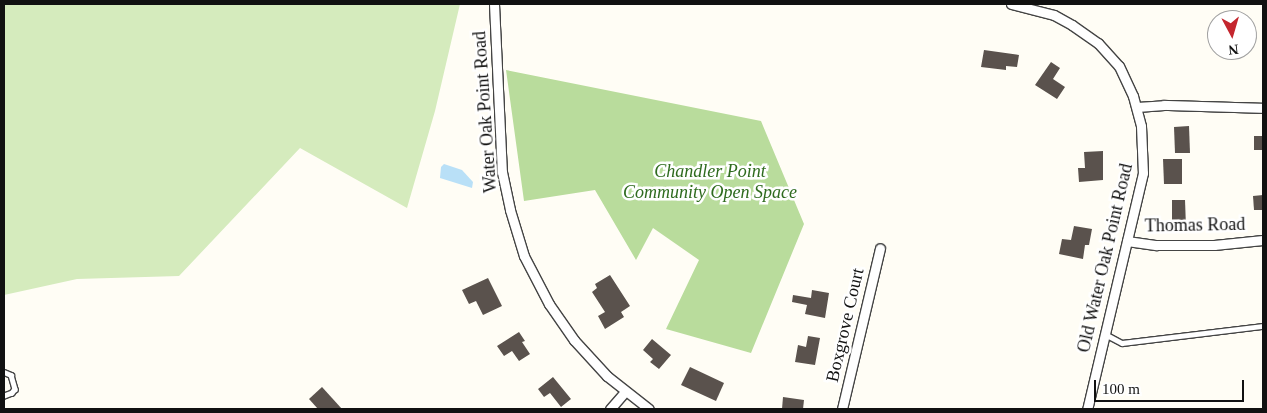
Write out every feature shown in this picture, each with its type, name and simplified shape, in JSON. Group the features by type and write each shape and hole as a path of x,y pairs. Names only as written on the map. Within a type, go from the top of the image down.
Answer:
{"street":[{"name":"Water Oak Point Road","path":"494,4 502,172 510,210 524,256 549,304 574,340 592,362 625,392 649,409"},
{"name":"Old Water Oak Point Road","path":"1011,4 1054,15 1072,24 1098,43 1119,66 1137,107 1141,126 1144,158 1143,172 1087,409"},
{"path":"1137,107 1164,105 1263,108"},
{"name":"Thomas Road","path":"1127,241 1157,245 1214,245 1263,240"},
{"name":"Boxgrove Court","path":"842,409 880,248"},
{"path":"610,409 625,392"}],"lane":[{"path":"1104,334 1122,343 1263,326"},
{"path":"4,372 11,375 15,389 12,393 4,396"}],"green space":[{"path":"4,4 460,4 435,111 407,208 300,148 179,276 77,279 4,295"},
{"name":"Chandler Point Community Open Space","path":"506,70 761,121 804,224 751,353 666,329 699,260 653,228 636,260 595,190 524,201"}],"water":[{"path":"444,164 462,170 473,182 472,188 440,178 441,167"}],"building":[{"path":"984,50 1019,55 1017,67 1006,66 1006,70 981,67"},
{"path":"1051,62 1060,68 1053,79 1065,87 1057,99 1035,85"},
{"path":"1189,126 1190,153 1175,153 1174,127"},
{"path":"1254,136 1263,136 1263,150 1254,150"},
{"path":"1103,151 1103,180 1079,182 1078,168 1085,168 1084,152"},
{"path":"1163,159 1182,159 1182,184 1164,184"},
{"path":"1263,195 1263,210 1254,210 1253,196"},
{"path":"1172,200 1185,200 1186,227 1172,227"},
{"path":"1074,226 1092,229 1089,245 1085,245 1083,259 1059,254 1062,239 1071,240"},
{"path":"610,275 630,306 621,312 624,317 605,329 598,316 605,312 592,292 597,288 595,284"},
{"path":"488,278 502,306 483,315 476,301 469,304 462,290"},
{"path":"812,290 829,293 825,318 805,314 807,305 792,302 793,295 811,298"},
{"path":"519,332 525,341 522,342 530,354 519,361 512,351 504,356 497,346"},
{"path":"808,336 820,338 815,365 795,362 798,345 806,347"},
{"path":"652,339 671,355 659,369 650,362 653,359 643,350"},
{"path":"690,367 724,383 716,401 681,385"},
{"path":"553,377 571,399 561,407 550,393 544,397 538,389"},
{"path":"322,387 342,409 318,409 309,399"},
{"path":"783,397 804,400 803,409 782,409"}]}
